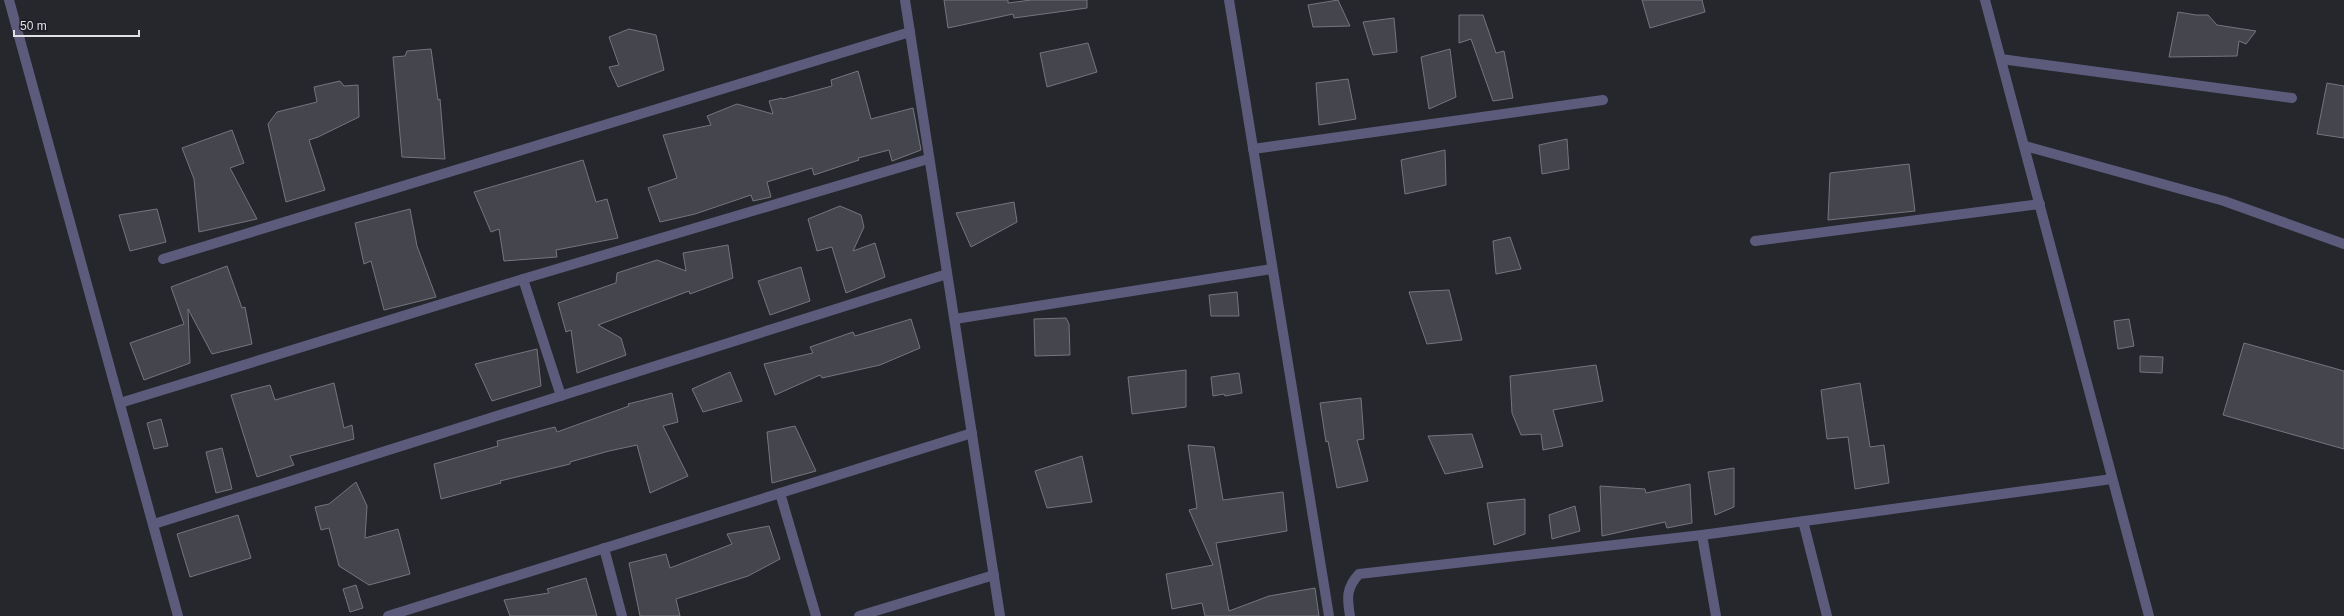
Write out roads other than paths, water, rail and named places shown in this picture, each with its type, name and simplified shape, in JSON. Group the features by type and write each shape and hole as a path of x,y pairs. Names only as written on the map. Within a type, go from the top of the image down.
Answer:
{"street":[{"path":"9,0 178,616"},
{"path":"905,0 928,159 955,319 1000,616"},
{"path":"1229,0 1328,616"},
{"path":"1985,0 2149,616"},
{"path":"163,260 910,32"},
{"path":"2001,59 2292,98"},
{"path":"1253,149 1603,100"},
{"path":"2025,146 2224,201 2344,244"},
{"path":"120,402 523,279 928,159"},
{"path":"1755,241 2040,204"},
{"path":"955,319 1272,269"},
{"path":"154,524 947,274"},
{"path":"523,279 561,396"},
{"path":"388,616 972,433"},
{"path":"1350,616 1347,594 1351,583 1359,574 1702,535 2112,479"},
{"path":"780,493 816,616"},
{"path":"1804,521 1828,616"},
{"path":"1702,535 1716,616"},
{"path":"604,548 622,616"},
{"path":"859,616 994,575"}]}
